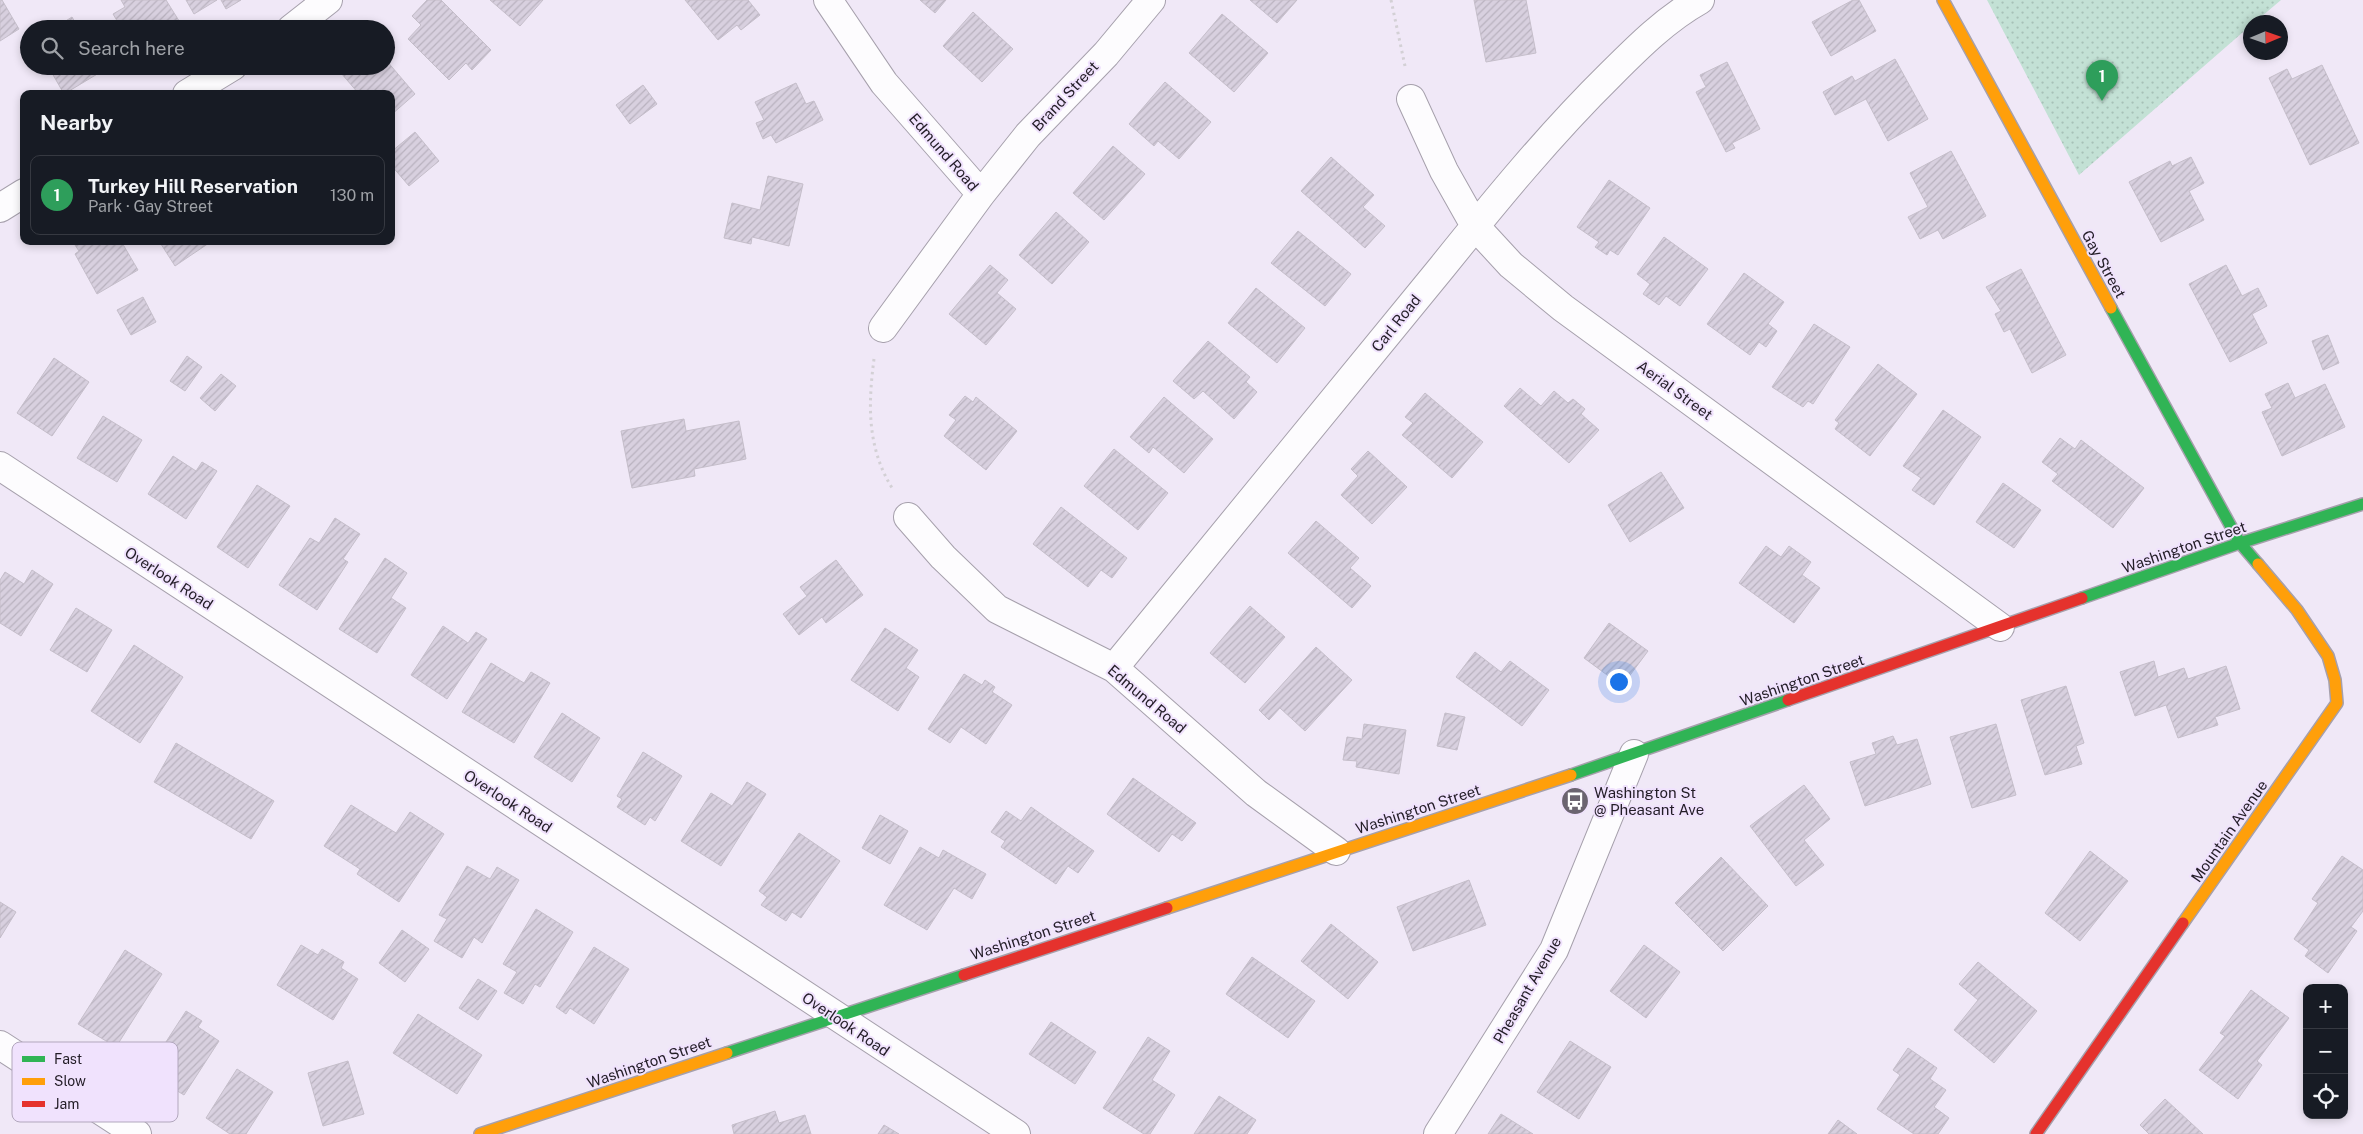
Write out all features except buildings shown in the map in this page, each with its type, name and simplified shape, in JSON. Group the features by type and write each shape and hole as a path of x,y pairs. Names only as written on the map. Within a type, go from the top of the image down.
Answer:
{"street":[{"path":"302,20 328,0"},
{"name":"Edmund Road","path":"828,0 884,83 980,194 883,328"},
{"name":"Brand Street","path":"980,194 1028,135 1106,54 1151,0"},
{"name":"Carl Road","path":"1114,668 1475,226 1584,100 1647,40 1682,10 1700,0"},
{"name":"Gay Street","path":"1943,0 2240,543"},
{"path":"194,90 219,75"},
{"name":"Aerial Street","path":"1411,98 1444,171 1475,226 1511,265 1562,308 2000,627"},
{"path":"0,208 20,196"},
{"name":"Overlook Road","path":"0,466 1016,1134"},
{"name":"Washington Street","path":"480,1134 1634,754 2240,543 2363,504"},
{"name":"Edmund Road","path":"908,517 943,557 997,610 1114,668 1256,793 1336,852"},
{"name":"Mountain Avenue","path":"2036,1134 2337,703 2335,680 2328,656 2297,610 2240,543"},
{"name":"Pheasant Avenue","path":"1438,1134 1554,950 1634,754"},
{"path":"0,1045 12,1053"},
{"path":"119,1122 137,1134"}],"path":[{"path":"1391,0 1411,98"},
{"path":"883,328 872,376 871,428 874,451 884,475 908,517"}],"green space":[{"path":"1987,0 2281,0 2263,15 2243,15 2243,32 2079,175"}],"traffic: fast":[{"path":"2111,308 2240,543 2258,564"},
{"path":"2082,598 2240,543 2363,504"},
{"path":"1571,775 1788,700"},
{"path":"727,1053 964,975"}],"traffic: slow":[{"path":"1943,0 2111,308"},
{"path":"2183,923 2337,703 2335,680 2328,656 2297,610 2258,564"},
{"path":"1167,908 1571,775"},
{"path":"480,1134 727,1053"}],"traffic: jam":[{"path":"1788,700 2082,598"},
{"path":"964,975 1167,908"},
{"path":"2036,1134 2183,923"}],"place":[{"name":"Turkey Hill Reservation","path":"2102,101"},
{"name":"Washington St @ Pheasant Ave","path":"1575,801"}]}
